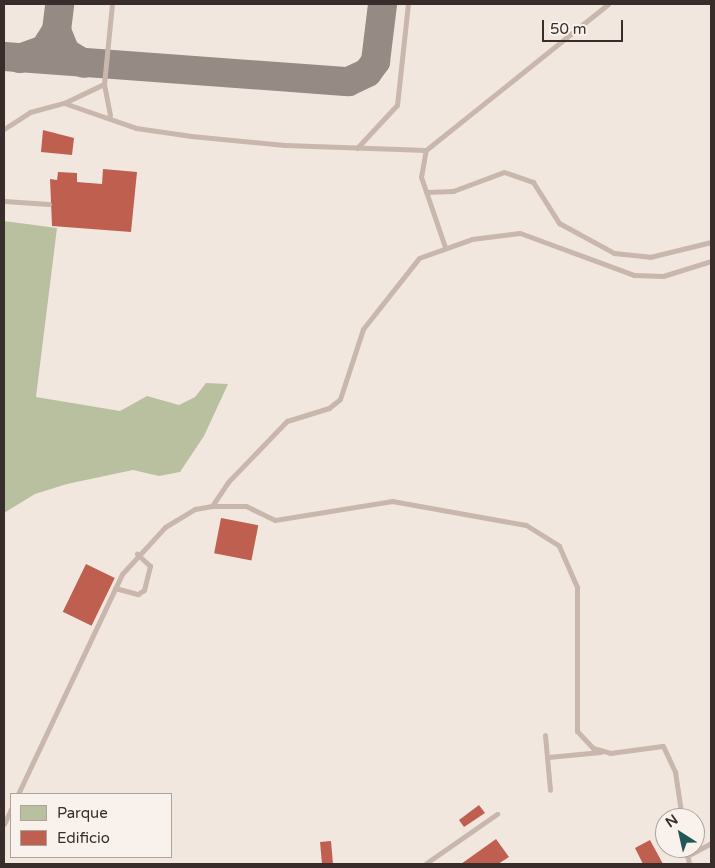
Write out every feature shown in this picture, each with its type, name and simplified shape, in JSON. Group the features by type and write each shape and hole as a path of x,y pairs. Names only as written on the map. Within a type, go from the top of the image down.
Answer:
{"lane":[{"path":"110,116 104,84 112,4"},
{"path":"357,148 397,105 408,4"},
{"path":"445,248 426,192 421,170 426,150 608,4"},
{"path":"4,129 30,112 64,103 104,84"},
{"path":"64,103 110,116 136,128 191,136 357,148 426,150"},
{"path":"426,192 453,191 504,172 533,182 559,223 614,252 650,257 711,242"},
{"path":"4,201 50,204"},
{"path":"212,506 228,482 286,421 329,408 340,399 369,320 408,267 445,248 520,233 634,275 663,276 711,261"},
{"path":"18,793 115,588 136,554 180,517 212,506 246,506 275,520 392,501 412,502 526,525 549,537 565,555 576,588 577,731 602,752"},
{"path":"115,588 138,594 144,590 150,566 136,554"},
{"path":"545,735 550,790"},
{"path":"548,757 663,746 675,772 680,808"},
{"path":"4,824 10,811"},
{"path":"425,864 497,814"}],"green space":[{"path":"4,221 57,228 36,397 120,411 147,396 179,405 195,397 206,383 228,384 204,436 180,472 159,476 133,470 67,484 35,494 4,513"}],"building":[{"path":"43,130 74,138 72,155 41,152"},
{"path":"103,169 137,172 131,232 52,226 50,179 57,180 58,172 77,173 77,182 102,184"},
{"path":"221,518 258,525 251,561 214,553"},
{"path":"86,564 115,578 92,626 63,612"},
{"path":"479,805 485,813 464,827 459,820"},
{"path":"496,839 509,857 498,864 461,864"},
{"path":"650,840 655,849 655,858 660,858 663,864 643,864 635,848"},
{"path":"331,841 333,864 322,864 320,842"}],"taxiway":[{"path":"56,30 59,4"},
{"path":"4,56 348,81 367,72 375,61 382,4"},
{"path":"19,58 44,49 56,30 65,52 83,63"}]}
